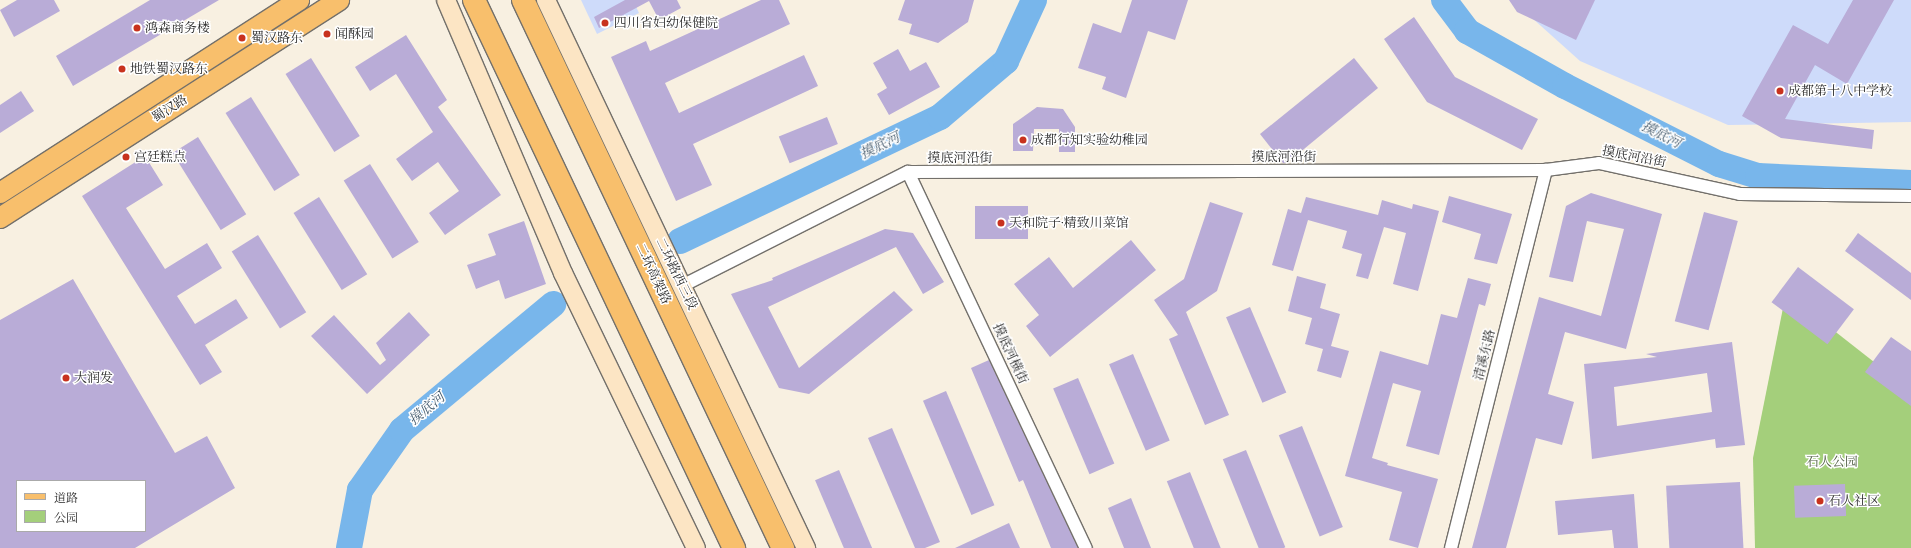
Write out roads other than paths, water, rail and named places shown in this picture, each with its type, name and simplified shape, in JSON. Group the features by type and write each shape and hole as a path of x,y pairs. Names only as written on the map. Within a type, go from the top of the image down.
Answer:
{"highway":[{"path":"474,0 734,548"},
{"name":"二环高架路","path":"523,0 783,548"}],"main road":[{"name":"蜀汉路","path":"0,193 299,0"},
{"name":"蜀汉路","path":"0,218 339,0"},
{"path":"446,0 563,273 696,548"},
{"name":"二环路西三段","path":"546,0 806,548"}],"street":[{"name":"摸底河沿街","path":"682,286 908,172 1546,170 1599,163 1740,194 1911,196"},
{"name":"清溪东路","path":"1451,548 1546,170"},
{"name":"摸底河横街","path":"908,172 1086,548"}],"waterway":[{"name":"摸底河","path":"680,241 940,117 1006,61 1034,0"},
{"name":"摸底河","path":"1444,0 1467,31 1565,86 1719,164 1758,176 1911,183"},
{"name":"摸底河","path":"349,548 360,490 402,430 553,304"}],"place":[{"name":"四川省妇幼保健院","path":"605,23"},
{"name":"鸿森商务楼","path":"137,28"},
{"name":"闻酥园","path":"327,34"},
{"name":"蜀汉路东","path":"242,38"},
{"name":"地铁蜀汉路东","path":"122,69"},
{"name":"成都第十八中学校","path":"1780,91"},
{"name":"成都行知实验幼稚园","path":"1023,140"},
{"name":"宫廷糕点","path":"126,157"},
{"name":"天和院子·精致川菜馆","path":"1001,223"},
{"name":"大润发","path":"66,378"},
{"name":"石人社区","path":"1820,501"}],"park label":[{"name":"石人公园","path":"1832,462"}]}
